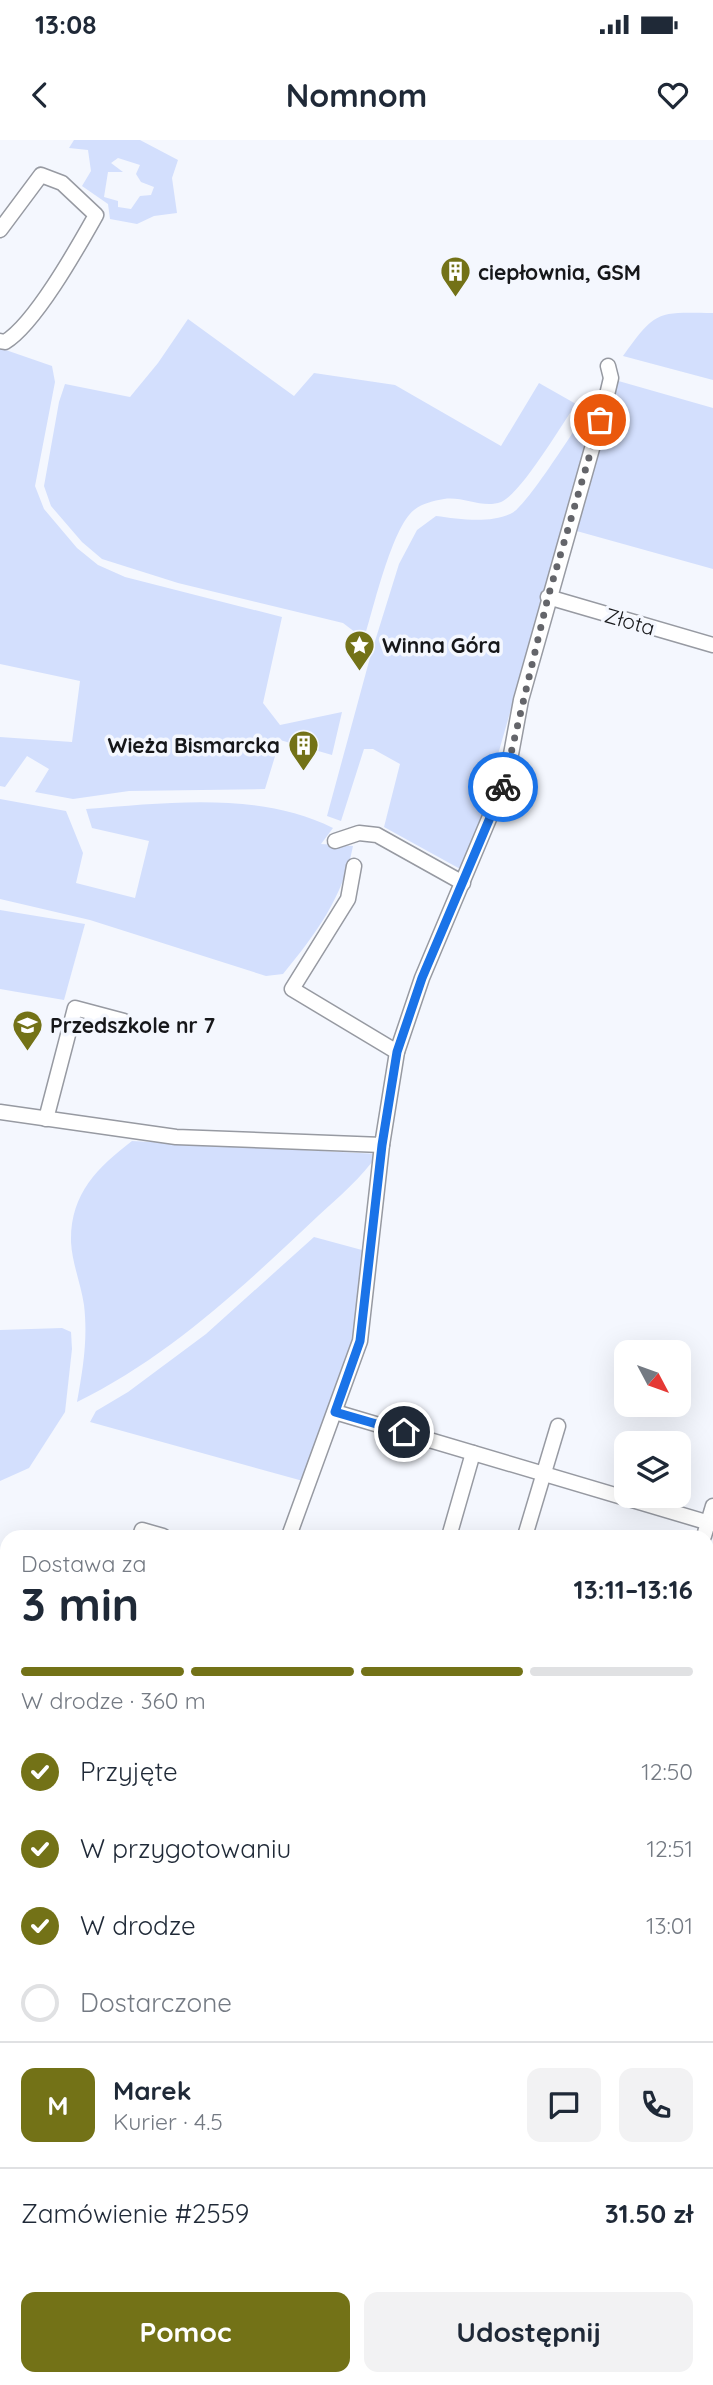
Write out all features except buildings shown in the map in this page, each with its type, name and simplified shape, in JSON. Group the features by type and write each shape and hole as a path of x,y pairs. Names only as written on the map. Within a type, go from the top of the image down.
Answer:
{"street":[{"path":"0,230 41,175 62,183 96,215 75,252 19,332 5,342 0,341"},
{"path":"291,1530 360,1341 382,1145 397,1052 419,977 444,915 463,883 499,798 548,597 606,398 611,378 608,366"},
{"name":"Złota","path":"548,597 713,645"},
{"path":"335,841 359,833 377,835 463,883"},
{"path":"354,866 351,901 320,955 292,989 397,1052"},
{"path":"46,1119 75,1008 124,1021"},
{"path":"0,1112 176,1137 382,1145"},
{"path":"335,1412 544,1473 708,1527 713,1506"},
{"path":"527,1530 558,1426"},
{"path":"451,1530 473,1453"}],"shaded area":[{"path":"74,140 140,140 178,160 172,178 177,213 154,216 137,224 110,219 108,204 82,186 91,171 88,150 69,148","holes":["118,158 140,165 136,174 141,182 154,187 151,195 140,196 131,209 118,207 118,201 104,197 108,172 123,172 111,163"]},
{"path":"680,313 713,313 713,380 623,356 643,330 659,317"},
{"path":"188,319 294,396 314,373 395,385 501,446 539,383 576,404 530,473 501,502 487,504 444,499 414,510 398,533 391,551 364,639 343,623 178,583 102,559 82,542 51,506 44,486 59,402 65,384 130,397 158,363"},
{"path":"0,348 52,366 55,382 35,486 44,509 77,548 98,565 125,577 282,617 263,703 280,725 342,712 332,755 280,740 265,789 129,791 73,799 35,792 49,769 27,756 5,787 0,786 0,737 72,742 80,681 0,664"},
{"path":"615,380 713,408 713,569 573,530"},
{"path":"595,399 576,482 497,758 491,796 462,870 384,827 400,764 373,749 364,749 341,821 327,816 371,654 399,564 417,530 436,516 484,520 512,513 542,479"},
{"path":"0,799 66,811 83,853 76,883 135,898 149,841 92,828 86,809 148,804 243,804 304,816 333,828 321,844 353,846 342,882 317,929 283,974 266,976 90,920 0,899"},
{"path":"0,910 85,924 64,1000 0,989"},
{"path":"132,1141 378,1154 342,1194 205,1318 143,1364 77,1402 84,1354 85,1318 71,1242 75,1210 97,1172"},
{"path":"314,1237 373,1253 367,1343 356,1340 303,1481 90,1422 96,1411 128,1392 206,1334"},
{"path":"62,1328 71,1332 72,1349 65,1412 29,1468 0,1481 0,1330"}],"way so far":[{"path":"503,787 510,764 521,700 548,597 600,420"}],"place":[{"name":"ciepłownia, GSM","path":"455,299"},
{"name":"Winna Góra","path":"359,672"},
{"name":"Wieża Bismarcka","path":"303,772"},
{"name":"Przedszkole nr 7","path":"27,1052"}],"route":[{"path":"404,1432 335,1412 360,1341 383,1157 382,1145 397,1052 422,978 503,787"}]}
